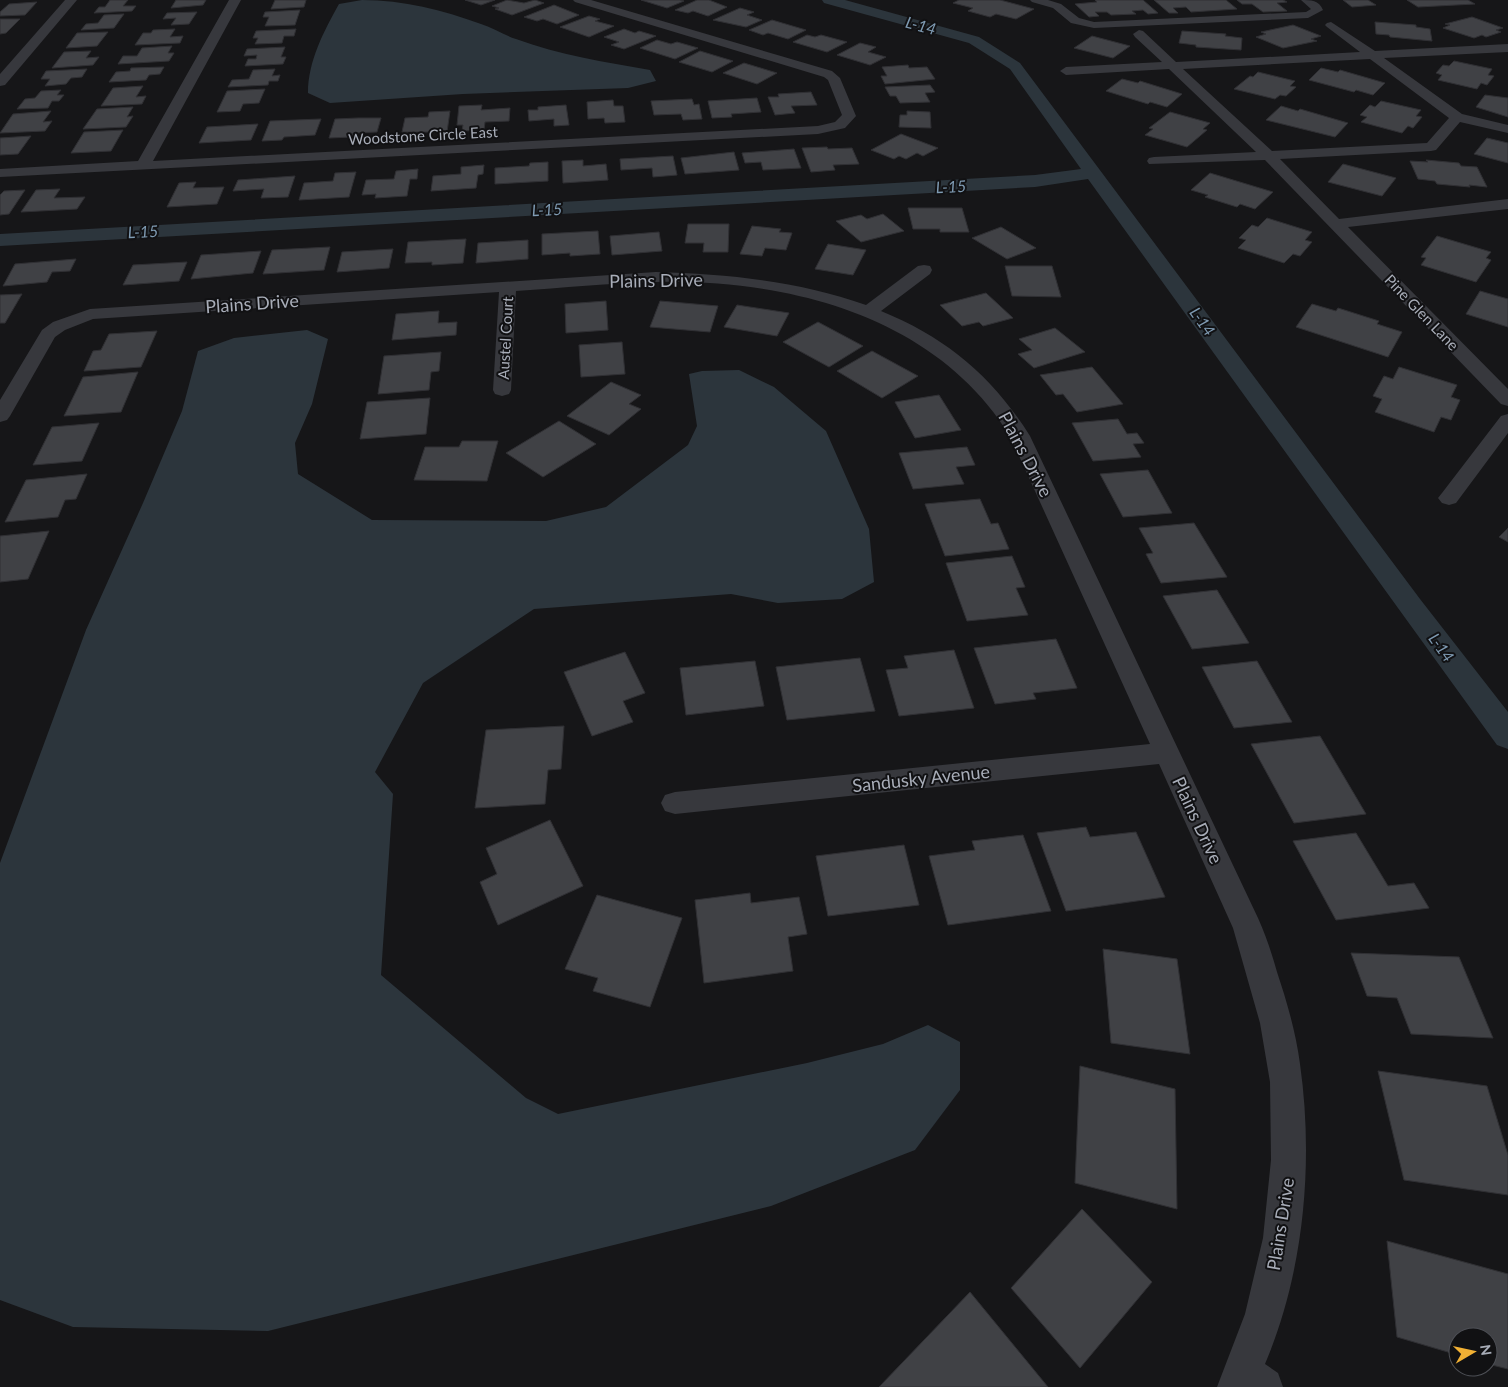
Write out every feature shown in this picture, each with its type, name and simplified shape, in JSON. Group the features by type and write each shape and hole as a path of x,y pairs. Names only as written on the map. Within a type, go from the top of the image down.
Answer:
{"street":[{"path":"0,82 71,0"},
{"path":"143,166 235,0"},
{"name":"Woodstone Circle East","path":"0,173 818,130 830,128 846,120 849,116 849,111 834,78 825,73 580,0"},
{"path":"1036,0 1057,6 1075,21 1094,25 1308,15 1317,10 1307,0"},
{"path":"1332,25 1457,117 1508,129"},
{"name":"Pine Glen Lane","path":"1139,34 1268,155 1508,400"},
{"path":"1066,71 1508,48"},
{"path":"1154,161 1431,147 1457,117"},
{"path":"1336,224 1508,204"},
{"path":"868,312 924,270"},
{"name":"Plains Drive","path":"0,416 48,334 59,326 90,314 656,277 726,279 768,284 809,293 868,312 894,323 959,364 986,388 1001,406 1020,436 1248,928 1271,1001 1286,1081 1289,1168 1277,1258 1248,1382"},
{"name":"Austel Court","path":"502,390 508,286"},
{"path":"1449,498 1508,420"},
{"name":"Sandusky Avenue","path":"675,803 1168,753"}],"shaded area":[{"path":"362,0 408,4 452,14 532,45 582,58 650,70 656,81 628,88 463,94 330,103 308,93 314,58 339,4"},
{"path":"307,330 328,339 312,404 295,443 298,474 372,520 546,521 606,507 688,445 697,426 689,374 702,371 739,370 774,387 826,431 869,529 874,582 842,599 778,603 731,594 534,609 423,683 375,772 393,794 381,975 526,1098 558,1114 807,1063 883,1044 928,1025 960,1042 960,1090 915,1150 771,1206 268,1331 73,1327 0,1300 0,863 86,630 182,411 198,351 234,338"}],"building":[{"path":"110,0 128,0 123,6 136,6 132,11 94,13 99,7 105,7"},
{"path":"176,0 206,0 203,5 171,8"},
{"path":"275,0 306,0 304,7 271,9"},
{"path":"465,0 495,0 481,5"},
{"path":"507,0 524,3 535,0 544,3 512,15 495,9 499,8 492,6"},
{"path":"641,0 680,0 684,1 667,8"},
{"path":"697,0 709,0 727,7 708,16 693,11 688,13 675,10"},
{"path":"959,0 1000,0 1034,9 1016,19 996,14 990,17 968,11 973,8 953,3"},
{"path":"1095,0 1143,0 1158,13 1148,14 1143,10 1132,11 1136,14 1111,15 1107,12 1095,12 1099,16 1089,17 1075,4 1097,2"},
{"path":"1154,0 1226,0 1237,9 1191,12 1186,7 1173,8 1178,13 1169,13"},
{"path":"1237,0 1283,0 1287,2 1277,3 1287,11 1263,12 1252,4 1242,4"},
{"path":"1343,0 1368,0 1376,5 1352,7"},
{"path":"1407,0 1468,0 1475,4 1418,7"},
{"path":"37,2 25,15 0,16 0,12 9,4"},
{"path":"554,5 579,15 557,24 543,19 537,21 524,17"},
{"path":"740,8 754,12 747,15 762,20 746,27 713,20"},
{"path":"300,10 295,25 265,26 269,17 263,17 265,12"},
{"path":"197,12 189,24 171,25 176,18 163,19 167,13"},
{"path":"124,14 114,28 81,30 86,24 98,23 104,15"},
{"path":"589,16 600,19 595,21 614,26 589,37 560,27"},
{"path":"1472,17 1503,28 1496,30 1501,32 1486,37 1482,35 1474,38 1443,28 1450,25 1445,24"},
{"path":"0,19 20,19 6,33 0,34"},
{"path":"772,20 806,30 788,39 768,33 763,35 749,30"},
{"path":"1375,22 1416,25 1416,27 1430,29 1432,41 1376,34"},
{"path":"1293,25 1321,36 1311,39 1317,41 1283,48 1256,37 1266,34 1261,32"},
{"path":"175,29 170,37 183,36 180,43 135,45 143,33 151,33 153,30"},
{"path":"296,29 294,36 284,36 282,43 255,44 258,38 253,38 256,31"},
{"path":"624,29 635,33 639,31 656,36 624,49 611,45 619,42 604,37"},
{"path":"1182,31 1226,34 1225,36 1242,38 1241,50 1196,47 1196,45 1179,43"},
{"path":"108,32 97,46 66,48 77,33"},
{"path":"807,35 815,37 821,35 847,42 827,52 793,42"},
{"path":"1092,36 1130,46 1113,58 1074,48"},
{"path":"657,40 671,44 677,42 698,48 675,59 640,48"},
{"path":"860,43 876,47 868,52 886,57 870,65 837,55"},
{"path":"172,46 168,53 174,53 169,61 118,64 123,56 137,56 142,48"},
{"path":"285,47 281,57 286,57 283,64 245,66 248,59 256,59 257,55 244,56 247,49"},
{"path":"91,51 86,58 99,57 93,65 52,68 64,52"},
{"path":"700,51 733,61 712,72 679,62"},
{"path":"1454,61 1492,69 1488,75 1494,76 1487,85 1481,83 1477,89 1438,80 1442,75 1436,73 1443,65 1449,66"},
{"path":"744,63 777,73 757,84 723,73"},
{"path":"908,65 909,68 927,67 935,79 885,84 881,76 887,76 882,67"},
{"path":"164,67 160,74 149,75 146,80 109,82 116,72 130,71 131,68"},
{"path":"1321,68 1338,72 1340,70 1385,83 1373,95 1309,80"},
{"path":"87,69 82,77 71,78 66,84 45,86 50,79 41,79 46,71"},
{"path":"275,69 272,76 280,75 278,81 269,81 268,85 228,87 232,80 249,79 253,70"},
{"path":"1258,72 1295,81 1290,86 1296,87 1286,96 1280,95 1275,99 1234,89"},
{"path":"1122,79 1138,83 1140,81 1182,94 1167,107 1150,102 1148,104 1106,91"},
{"path":"930,85 935,92 925,93 930,102 900,103 896,96 890,96 885,87"},
{"path":"143,86 136,97 146,96 142,104 101,106 113,88"},
{"path":"265,89 259,103 243,104 240,111 217,112 227,91"},
{"path":"61,90 57,95 64,95 59,101 52,101 48,108 17,109 25,99 35,98 41,91"},
{"path":"811,92 817,105 791,106 795,113 775,115 768,97 779,97 778,94"},
{"path":"1485,95 1508,98 1508,117 1476,107"},
{"path":"757,98 761,112 731,114 732,117 712,118 708,101"},
{"path":"692,99 694,105 699,104 702,119 683,120 681,114 654,115 651,101"},
{"path":"613,100 614,106 623,106 625,122 605,123 604,118 588,119 587,102"},
{"path":"1381,101 1421,110 1416,116 1422,117 1413,128 1408,126 1402,133 1361,122 1367,117 1360,115 1370,105 1375,107"},
{"path":"482,105 481,110 510,108 509,121 485,122 484,130 462,131 463,125 457,125 459,106"},
{"path":"566,105 569,125 554,126 554,119 529,121 528,110 538,110 538,107"},
{"path":"1281,106 1298,111 1300,109 1348,123 1335,137 1266,120"},
{"path":"133,107 127,117 133,116 126,127 83,129 97,109"},
{"path":"51,111 43,122 52,121 45,131 0,133 13,114"},
{"path":"450,111 447,132 402,132 405,118 428,117 429,112"},
{"path":"907,111 930,112 931,128 899,127 900,115 907,115"},
{"path":"1170,112 1210,123 1203,129 1207,130 1187,147 1145,135 1153,129 1149,128"},
{"path":"381,118 377,132 353,133 352,137 329,138 335,119"},
{"path":"321,119 315,135 262,141 270,121"},
{"path":"258,124 251,140 199,143 207,127"},
{"path":"123,130 111,151 71,153 84,132"},
{"path":"901,134 938,148 923,156 917,153 906,159 899,156 894,159 871,150"},
{"path":"31,136 18,154 0,155 0,138"},
{"path":"1487,138 1508,143 1508,163 1474,154"},
{"path":"827,147 828,149 852,148 859,164 833,165 835,170 811,172 802,148"},
{"path":"794,149 801,168 763,170 761,162 745,163 742,153"},
{"path":"734,152 739,170 685,174 681,158"},
{"path":"673,156 677,175 653,177 652,168 621,170 620,159"},
{"path":"583,160 583,166 606,164 608,180 563,183 562,161"},
{"path":"1426,160 1459,163 1461,166 1477,167 1487,187 1437,184 1435,181 1418,179 1410,161 1428,162"},
{"path":"548,162 548,181 495,184 495,168 529,166 530,163"},
{"path":"1343,164 1396,178 1382,196 1328,182"},
{"path":"484,165 483,174 478,175 476,188 431,191 433,176 461,174 461,167"},
{"path":"418,169 417,179 410,179 407,196 375,198 376,194 362,195 366,180 394,179 396,171"},
{"path":"356,172 349,197 299,200 304,183 333,181 335,173"},
{"path":"1210,173 1273,192 1255,209 1240,204 1237,207 1205,197 1208,195 1191,190"},
{"path":"295,176 288,197 261,198 264,189 233,191 238,180"},
{"path":"196,182 193,188 224,187 217,204 167,207 179,183"},
{"path":"60,189 54,198 85,197 77,209 21,212 36,190"},
{"path":"25,190 9,214 0,215 0,195 4,191"},
{"path":"908,208 962,208 969,232 940,232 940,229 913,229"},
{"path":"883,214 904,231 861,242 836,221 861,215 867,219"},
{"path":"1267,218 1312,232 1305,240 1312,242 1300,256 1293,254 1284,263 1238,248 1246,240 1239,238 1252,225 1258,227"},
{"path":"688,224 729,224 728,252 703,252 704,243 685,243"},
{"path":"752,226 781,229 779,232 792,233 786,250 765,248 762,256 740,254"},
{"path":"1001,227 1036,248 1007,259 972,238"},
{"path":"598,231 600,254 570,256 570,253 542,255 542,234"},
{"path":"659,232 662,251 612,255 610,236"},
{"path":"1437,236 1491,252 1486,258 1491,260 1476,282 1421,265 1426,258 1421,257"},
{"path":"466,239 463,263 432,265 432,262 405,263 408,242"},
{"path":"528,240 528,259 476,263 478,243"},
{"path":"828,244 866,250 853,275 815,269"},
{"path":"330,247 324,270 263,274 272,250"},
{"path":"393,249 389,268 337,272 342,252"},
{"path":"261,251 253,273 191,279 201,255"},
{"path":"76,259 70,271 52,272 47,282 3,286 15,264"},
{"path":"187,262 179,281 123,285 133,265"},
{"path":"1005,266 1052,266 1061,297 1012,296"},
{"path":"1480,291 1508,299 1508,327 1466,314"},
{"path":"986,293 1013,318 983,326 979,322 962,326 940,305"},
{"path":"22,294 5,323 0,323 0,295"},
{"path":"606,301 608,330 566,333 565,304"},
{"path":"660,301 718,306 710,332 650,327"},
{"path":"1312,304 1336,311 1338,308 1379,321 1377,324 1402,332 1388,357 1296,327"},
{"path":"737,305 789,313 777,336 724,327"},
{"path":"439,311 438,323 457,322 456,335 392,340 396,314"},
{"path":"818,322 863,346 829,367 783,342"},
{"path":"1055,328 1085,352 1034,368 1018,354 1032,350 1019,339"},
{"path":"157,331 141,367 84,371 93,351 101,350 109,334"},
{"path":"622,342 625,374 581,377 579,345"},
{"path":"872,351 918,376 882,398 837,371"},
{"path":"441,352 439,371 431,372 429,390 378,394 384,356"},
{"path":"1092,367 1123,404 1077,412 1063,394 1056,395 1040,375"},
{"path":"1399,367 1457,385 1451,397 1460,400 1451,420 1441,417 1434,432 1375,412 1382,399 1373,396 1384,376 1393,379"},
{"path":"138,372 121,412 64,416 83,377"},
{"path":"611,382 641,395 629,404 641,409 609,435 567,416"},
{"path":"939,395 961,430 915,438 895,402"},
{"path":"430,398 426,434 360,439 367,402"},
{"path":"1118,419 1127,434 1137,433 1144,443 1133,444 1141,457 1093,461 1072,423"},
{"path":"559,421 596,444 543,477 506,453"},
{"path":"99,423 82,461 33,465 52,427"},
{"path":"462,441 498,441 487,481 414,480 425,447 459,447"},
{"path":"967,447 975,465 956,467 964,484 913,489 899,453"},
{"path":"1148,470 1172,513 1123,517 1100,474"},
{"path":"87,474 76,499 65,500 58,517 5,522 26,480"},
{"path":"980,499 991,524 998,523 1009,549 945,556 925,504"},
{"path":"1194,523 1227,577 1161,583 1146,554 1153,553 1139,528"},
{"path":"1508,528 1508,542 1499,537"},
{"path":"49,531 28,579 0,582 0,536"},
{"path":"1012,556 1025,587 1016,588 1028,615 967,621 946,563"},
{"path":"1217,590 1249,643 1192,649 1163,596"},
{"path":"1056,639 1077,688 1033,693 1036,699 995,704 974,648"},
{"path":"954,650 974,708 899,716 886,670 908,668 904,656"},
{"path":"625,652 645,693 623,701 633,722 592,736 564,672"},
{"path":"860,658 875,711 787,720 776,667"},
{"path":"755,661 764,706 686,715 680,668"},
{"path":"1257,661 1292,722 1234,728 1202,667"},
{"path":"564,726 561,769 548,770 545,804 475,808 486,730"},
{"path":"1320,736 1366,814 1294,823 1251,744"},
{"path":"550,820 583,886 498,925 480,882 497,874 486,848"},
{"path":"1086,827 1090,837 1136,832 1165,897 1066,911 1037,833"},
{"path":"1356,833 1388,886 1414,883 1429,908 1336,920 1293,841"},
{"path":"1023,835 1051,911 948,925 929,856 975,850 972,841"},
{"path":"904,845 919,905 828,916 816,856"},
{"path":"750,893 751,903 799,897 807,934 788,937 793,971 704,983 695,900"},
{"path":"597,895 682,918 650,1007 593,991 598,978 565,969"},
{"path":"1103,949 1177,959 1190,1054 1111,1043"},
{"path":"1351,953 1459,957 1493,1038 1411,1034 1397,998 1367,996"},
{"path":"1080,1066 1175,1089 1177,1209 1075,1183"},
{"path":"1378,1071 1487,1086 1508,1155 1508,1195 1404,1180"},
{"path":"1082,1209 1152,1282 1080,1368 1011,1288"},
{"path":"1387,1241 1508,1274 1508,1369 1498,1366 1498,1327 1448,1327 1448,1352 1397,1337"},
{"path":"970,1292 1048,1387 879,1387"}],"waterway":[{"name":"L-14","path":"829,0 974,40 1015,66 1093,173"},
{"name":"L-15","path":"0,240 1035,181 1093,173"},
{"name":"L-14","path":"1093,173 1410,606 1508,736"}]}
